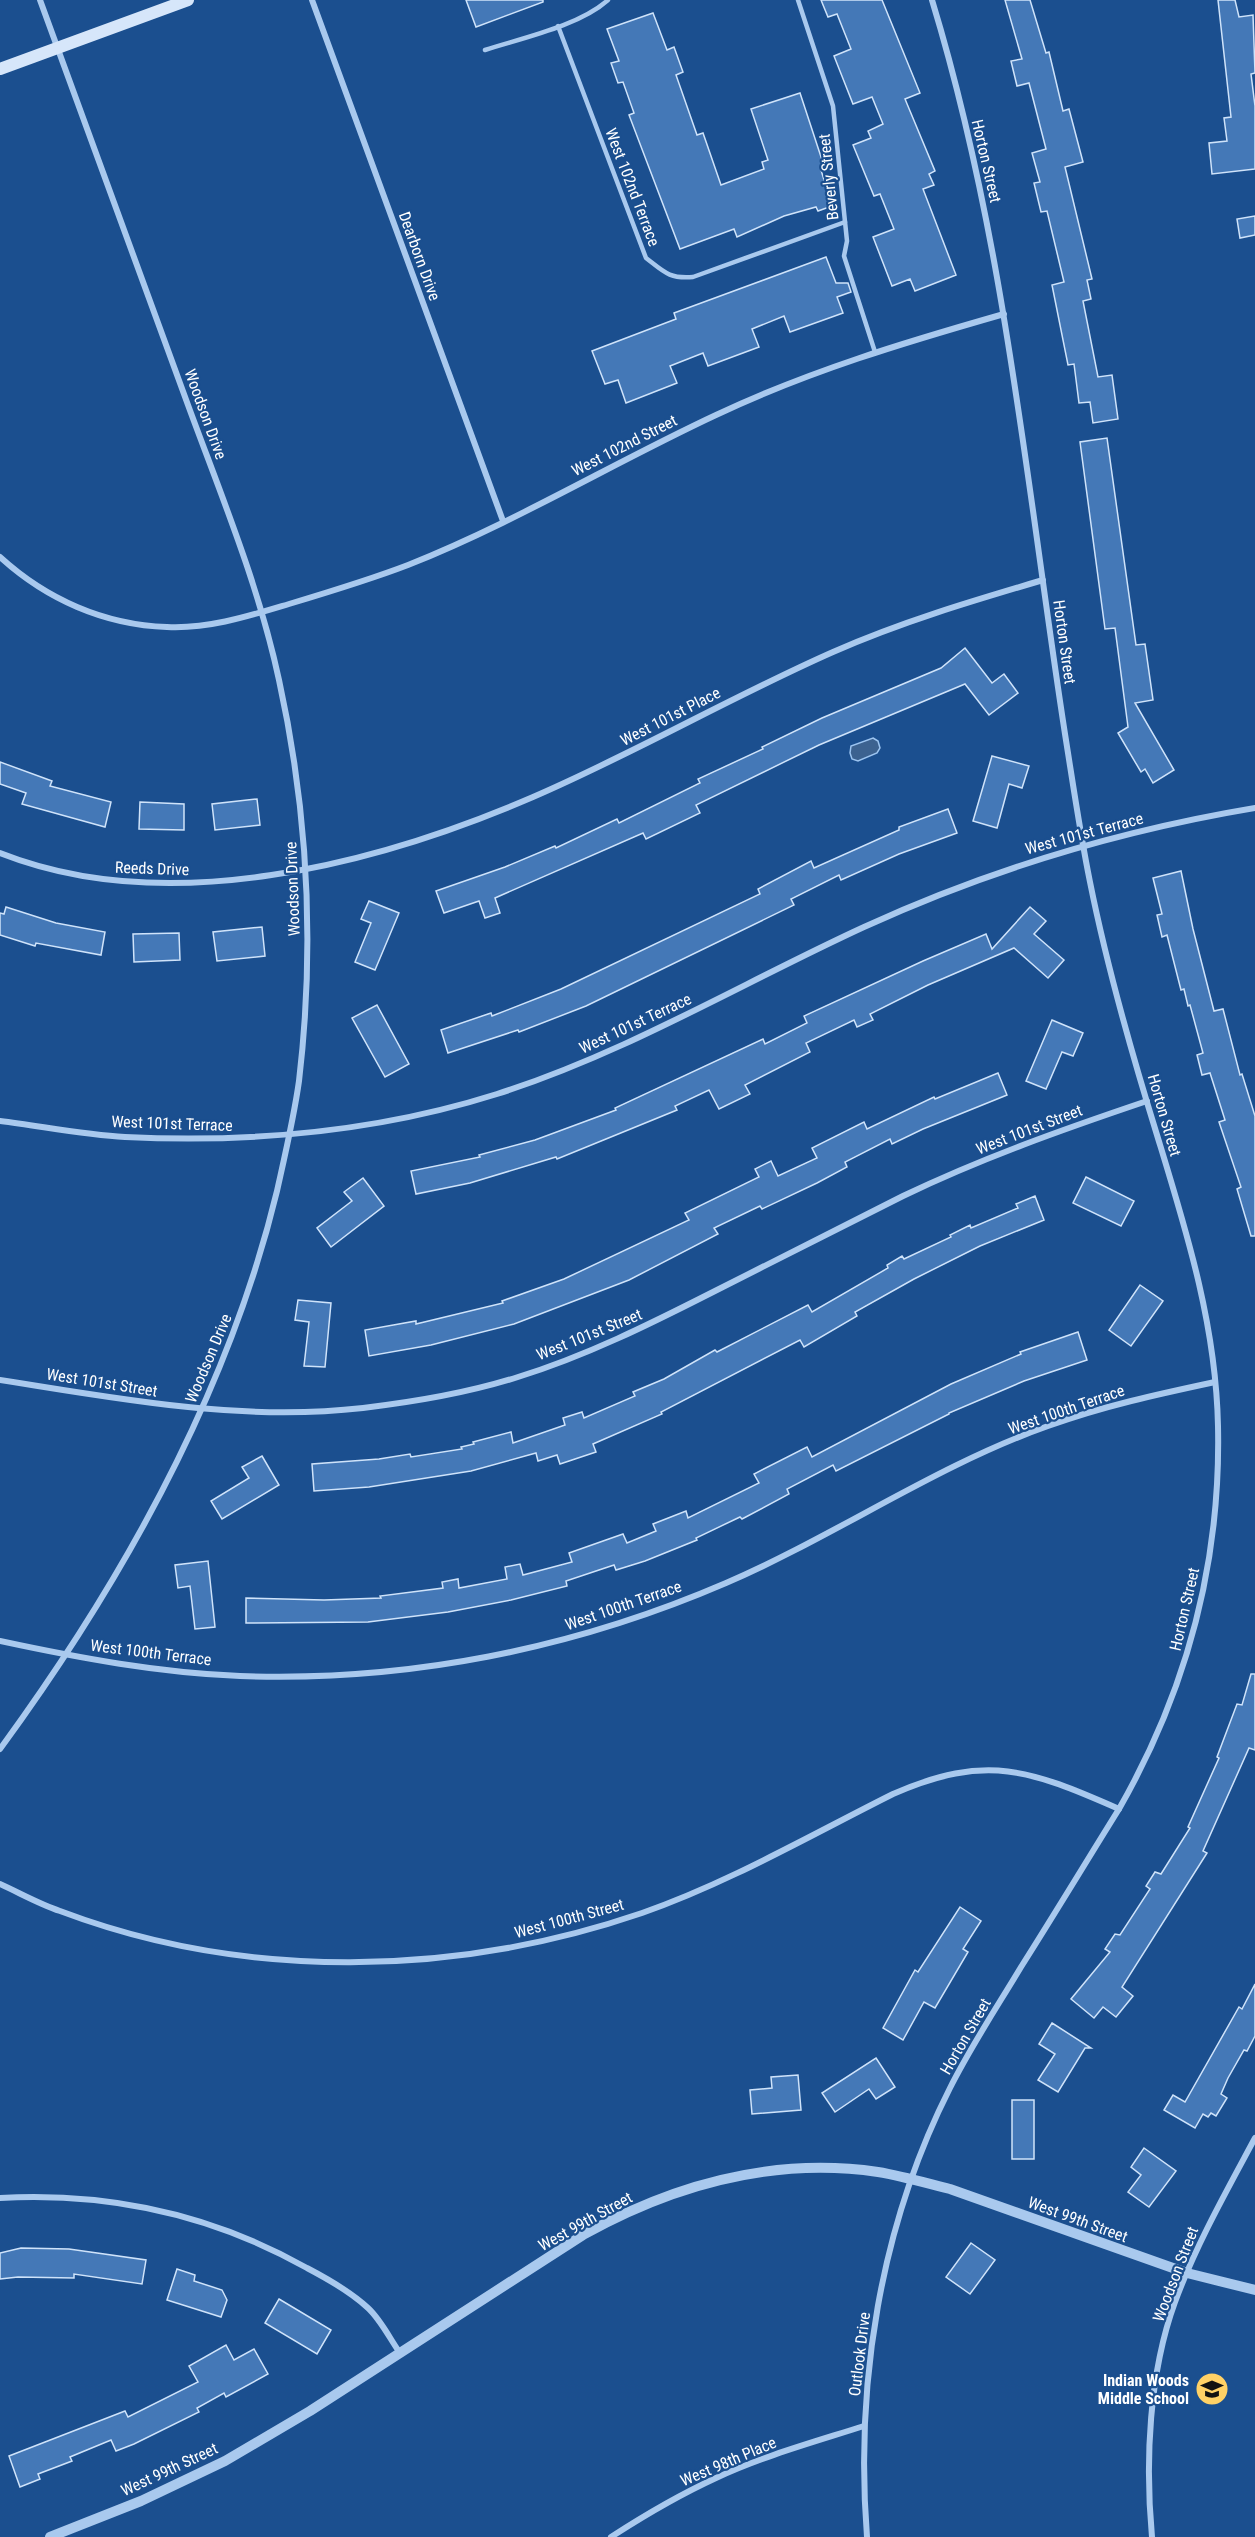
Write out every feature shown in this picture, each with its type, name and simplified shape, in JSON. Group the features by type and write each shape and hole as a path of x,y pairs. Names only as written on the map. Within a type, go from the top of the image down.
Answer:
{"main road":[{"path":"0,69 188,0"}],"street":[{"name":"Woodson Drive","path":"0,1749 109,1588 147,1518 232,1340 263,1247 289,1135 298,1085 306,1011 309,929 303,826 292,744 279,677 261,612 222,496 40,0"},
{"name":"Dearborn Drive","path":"312,0 502,521"},
{"name":"Horton Street","path":"912,2180 950,2089 974,2045 1119,1809 1140,1773 1166,1717 1190,1648 1206,1581 1218,1494 1218,1423 1210,1332 1197,1267 1146,1101 1104,946 1083,845 1004,314 988,225 968,133 932,0"},
{"name":"West 102nd Street","path":"261,612 342,589 410,564 719,413 810,375 875,352 1004,314"},
{"path":"0,557 46,593 80,609 122,622 146,626 188,627 261,612"},
{"name":"West 101st Place","path":"306,867 396,846 464,824 586,772 833,652 907,622 1043,580"},
{"name":"West 101st Terrace","path":"0,1121 121,1137 238,1139 344,1128 419,1115 496,1095 620,1047 864,927 966,883 1040,857 1083,845 1189,819 1255,808"},
{"name":"Reeds Drive","path":"0,853 53,869 105,879 161,884 201,883 260,877 306,867"},
{"name":"West 101st Street","path":"0,1380 158,1405 201,1409 297,1412 363,1408 454,1393 517,1378 637,1331 906,1195 991,1156 1146,1101"},
{"name":"West 100th Terrace","path":"0,1641 171,1671 239,1676 309,1677 405,1670 479,1660 542,1646 640,1617 728,1582 980,1455 1046,1426 1118,1403 1215,1382"},
{"name":"West 100th Street","path":"0,1884 59,1911 126,1933 195,1949 271,1959 341,1962 434,1959 499,1950 566,1936 642,1913 701,1889 893,1794 924,1781 959,1772 1001,1770 1035,1775 1119,1809"},
{"name":"Woodson Street","path":"1152,2537 1148,2497 1149,2467 1155,2392 1167,2330 1187,2273 1209,2222 1255,2138"},
{"name":"West 99th Street","path":"50,2537 141,2501 225,2461 310,2411 583,2235 620,2214 677,2191 731,2177 777,2170 822,2168 867,2171 912,2180 950,2189 1187,2273 1255,2290"},
{"name":"Outlook Drive","path":"867,2537 863,2467 869,2362 883,2280 912,2180"},
{"path":"0,2198 46,2195 99,2199 165,2211 229,2230 284,2254 361,2302 369,2308 400,2353"},
{"name":"West 98th Place","path":"611,2537 668,2501 717,2477 773,2455 864,2426"}],"lane":[{"path":"485,50 558,26 596,10 608,0"},
{"name":"Beverly Street","path":"798,0 833,106 847,242 844,256 875,352"},
{"name":"West 102nd Terrace","path":"558,26 646,258 663,272 676,279 693,277 845,222"}],"water":[{"path":"873,738 878,741 880,748 877,753 858,761 852,759 851,746"}],"building":[{"path":"466,0 543,0 543,2 476,27"},
{"path":"821,0 882,0 920,93 905,99 935,171 929,174 934,185 923,189 956,275 915,291 910,279 892,286 873,237 894,229 880,194 874,196 853,145 871,138 868,131 883,124 872,97 853,104 834,56 851,49 837,14 828,17"},
{"path":"1005,0 1030,0 1046,53 1049,52 1063,111 1069,109 1083,162 1065,167 1092,279 1087,280 1091,299 1083,301 1098,377 1112,375 1118,419 1093,423 1090,402 1079,403 1074,364 1068,365 1052,285 1064,282 1047,211 1041,212 1034,183 1040,182 1032,153 1046,149 1029,83 1017,86 1011,61 1022,59"},
{"path":"1218,0 1235,0 1239,17 1253,15 1255,73 1251,74 1255,106 1255,169 1212,174 1209,143 1227,141 1224,118 1231,117"},
{"path":"653,13 667,50 674,47 683,72 676,75 697,135 703,133 721,185 764,169 762,162 768,160 751,109 800,93 825,169 821,170 832,206 818,211 816,207 784,216 737,237 734,229 680,249 629,115 634,113 623,82 618,83 611,63 619,61 607,29"},
{"path":"1255,216 1255,235 1240,238 1237,219"},
{"path":"826,257 836,283 848,283 851,292 837,297 843,313 790,332 784,316 752,329 759,347 708,366 703,353 670,366 677,383 626,403 618,380 605,384 592,351 676,319 674,313"},
{"path":"1107,438 1136,645 1145,644 1153,700 1135,703 1174,770 1153,783 1145,769 1141,772 1118,733 1128,727 1115,628 1105,629 1080,442"},
{"path":"965,648 992,683 1004,674 1018,693 989,715 965,684 819,745 696,805 700,813 646,839 643,833 495,898 500,913 485,918 479,901 444,913 436,891 505,867 555,846 556,848 617,819 619,823 700,783 698,779 822,718 941,668"},
{"path":"992,756 1029,766 1022,788 1009,784 997,828 973,821"},
{"path":"0,762 52,781 50,786 111,802 105,827 22,804 26,793 0,784"},
{"path":"257,799 260,825 215,830 212,804"},
{"path":"140,802 184,804 184,830 139,829"},
{"path":"948,809 957,833 899,854 841,880 839,875 791,899 794,905 586,1006 519,1032 518,1030 448,1053 441,1030 491,1013 492,1016 561,989 760,894 758,889 811,861 814,868 899,830 899,827"},
{"path":"1181,871 1214,1011 1223,1009 1240,1075 1242,1074 1255,1116 1255,1236 1251,1236 1237,1189 1241,1187 1219,1122 1225,1120 1210,1073 1202,1075 1197,1055 1203,1053 1190,1005 1188,1006 1184,989 1181,990 1167,935 1162,937 1157,915 1162,914 1153,878"},
{"path":"369,901 399,913 375,970 355,962 371,923 361,919"},
{"path":"6,907 56,923 105,932 101,955 36,943 35,946 0,935 0,913 4,914"},
{"path":"1030,907 1046,921 1034,934 1064,960 1048,978 1014,948 928,985 870,1014 873,1020 857,1027 854,1020 806,1043 810,1052 745,1085 750,1094 719,1109 709,1090 675,1106 677,1110 557,1159 556,1157 470,1183 416,1194 411,1171 480,1157 479,1155 535,1140 616,1110 615,1108 763,1039 765,1044 807,1023 804,1016 986,934 992,949"},
{"path":"262,927 265,956 217,961 213,932"},
{"path":"179,933 180,960 134,962 133,934"},
{"path":"377,1005 409,1064 385,1077 352,1018"},
{"path":"1052,1020 1083,1033 1073,1056 1062,1052 1046,1089 1026,1081"},
{"path":"998,1073 1007,1095 892,1144 890,1139 845,1162 847,1167 817,1183 762,1209 760,1206 714,1228 718,1234 629,1280 514,1324 431,1345 369,1356 365,1330 416,1321 416,1324 503,1303 502,1301 564,1279 689,1220 685,1213 759,1177 755,1169 771,1161 778,1176 817,1158 812,1148 864,1122 867,1129 934,1097 935,1099"},
{"path":"1086,1177 1134,1201 1121,1226 1073,1203"},
{"path":"363,1178 384,1206 331,1247 317,1228 352,1201 344,1192"},
{"path":"1035,1196 1044,1220 980,1246 914,1279 855,1312 857,1316 804,1347 800,1340 661,1412 662,1414 593,1444 596,1452 560,1464 557,1455 538,1461 536,1453 471,1471 369,1487 314,1491 312,1464 379,1459 410,1454 411,1457 462,1449 461,1447 474,1444 473,1442 511,1432 513,1443 565,1425 563,1418 582,1412 584,1418 635,1396 633,1392 664,1379 715,1350 717,1352 808,1305 812,1312 888,1268 887,1265 902,1256 904,1259 951,1237 950,1235 970,1225 971,1228 1018,1208 1016,1204"},
{"path":"1140,1285 1163,1301 1131,1346 1109,1330"},
{"path":"298,1300 331,1303 325,1367 304,1366 309,1322 295,1320"},
{"path":"1078,1332 1087,1360 1024,1381 949,1413 836,1471 833,1465 787,1489 789,1494 742,1519 740,1517 696,1538 697,1540 645,1561 616,1570 614,1565 566,1581 567,1586 448,1612 368,1622 246,1623 246,1598 324,1600 381,1598 380,1596 443,1588 442,1582 458,1579 459,1588 507,1579 505,1567 520,1564 523,1575 572,1562 569,1553 623,1534 627,1543 656,1531 653,1524 686,1511 688,1518 759,1483 754,1474 807,1447 812,1457 951,1384 1021,1354 1020,1352"},
{"path":"262,1456 279,1485 222,1519 211,1501 249,1478 242,1467"},
{"path":"208,1561 215,1627 195,1629 190,1586 178,1588 175,1565"},
{"path":"1251,1674 1255,1674 1255,1750 1249,1748 1203,1851 1207,1853 1122,1987 1133,1996 1116,2017 1103,2007 1094,2018 1071,1999 1110,1952 1105,1949 1115,1934 1120,1935 1150,1889 1146,1886 1155,1872 1161,1874 1190,1828 1188,1827 1219,1758 1217,1757 1237,1704 1242,1705"},
{"path":"960,1907 981,1921 963,1949 968,1952 935,2008 924,2002 903,2040 883,2028 915,1970 918,1972"},
{"path":"1255,1984 1255,2036 1228,2078 1221,2094 1227,2098 1216,2116 1211,2113 1208,2117 1203,2114 1195,2128 1164,2110 1173,2095 1185,2102 1239,2007 1242,2009"},
{"path":"1052,2023 1091,2048 1085,2048 1058,2092 1038,2080 1055,2054 1039,2044"},
{"path":"876,2058 895,2087 876,2099 869,2089 835,2112 822,2093"},
{"path":"798,2075 801,2110 752,2114 750,2090 772,2088 771,2077"},
{"path":"1012,2100 1034,2100 1034,2159 1012,2159"},
{"path":"1144,2148 1176,2171 1149,2207 1128,2192 1141,2175 1131,2167"},
{"path":"971,2243 995,2260 970,2294 946,2277"},
{"path":"21,2248 69,2249 146,2260 142,2284 74,2274 74,2278 0,2279 0,2253"},
{"path":"177,2269 195,2275 194,2281 222,2290 227,2300 221,2317 167,2300"},
{"path":"279,2299 331,2330 317,2354 265,2323"},
{"path":"226,2345 234,2360 254,2349 268,2374 226,2397 224,2393 197,2408 199,2412 134,2444 116,2451 111,2440 70,2457 72,2461 38,2474 40,2479 20,2487 9,2456 125,2411 128,2417 198,2382 189,2366"}],"place":[{"name":"Indian Woods Middle School","path":"1212,2389"}]}
